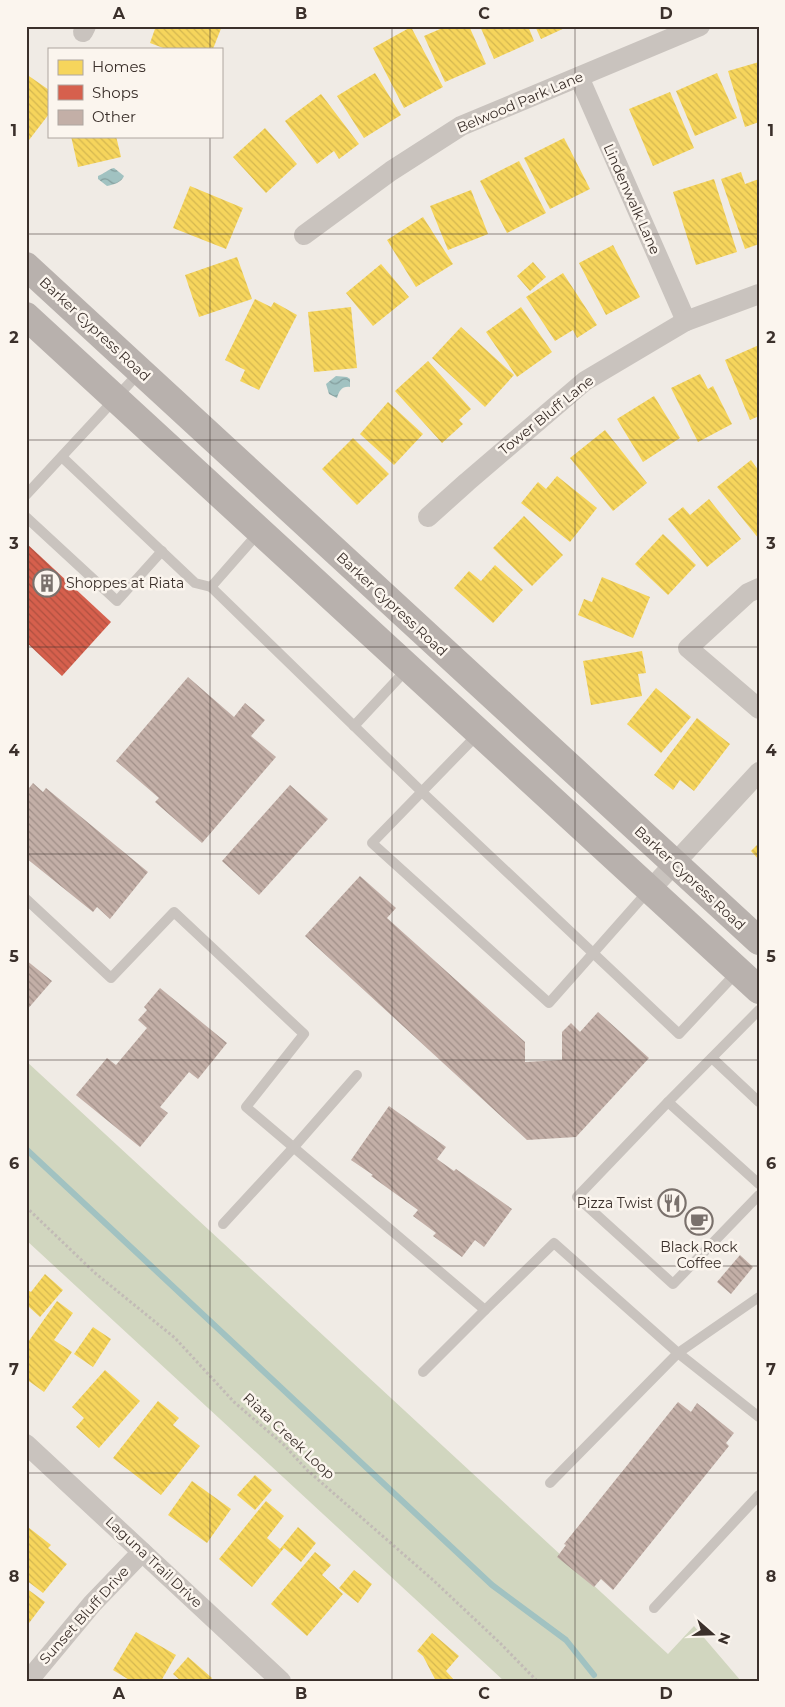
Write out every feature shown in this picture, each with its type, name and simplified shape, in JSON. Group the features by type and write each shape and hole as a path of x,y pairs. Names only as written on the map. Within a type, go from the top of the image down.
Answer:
{"main road":[{"name":"Barker Cypress Road","path":"26,266 759,941"},
{"path":"26,316 759,990"},
{"path":"408,668 436,644"}],"street":[{"name":"Belwood Park Lane","path":"304,235 391,171 461,126 700,26"},
{"name":"Lindenwalk Lane","path":"579,77 686,321"},
{"name":"Tower Bluff Lane","path":"428,518 584,381 686,321 759,294"},
{"path":"759,588 748,593 688,648 759,709"},
{"path":"650,890 759,772"},
{"name":"Laguna Trail Drive","path":"26,1444 281,1681"},
{"name":"Sunset Bluff Drive","path":"28,1681 92,1604 142,1552"}],"lane":[{"path":"26,495 140,371"},
{"path":"62,457 195,583 211,587 422,792 679,1034 738,971"},
{"path":"26,517 118,601 162,551"},
{"path":"211,587 260,531"},
{"path":"354,726 408,668"},
{"path":"479,733 372,842 549,1003 650,890"},
{"path":"26,899 111,978 174,912 304,1034 246,1107 486,1310"},
{"path":"759,1010 577,1197 673,1284 759,1194"},
{"path":"712,1058 759,1102"},
{"path":"223,1224 357,1076"},
{"path":"668,1102 759,1184"},
{"path":"423,1372 554,1243 678,1353 759,1416"},
{"path":"550,1483 678,1353 759,1297"},
{"path":"654,1608 759,1495"}],"path":[{"name":"Riata Creek Loop","path":"26,1208 95,1273 175,1338 234,1402 284,1445 307,1470 433,1580 537,1681"}],"green space":[{"path":"26,1061 668,1654 694,1626 741,1681 504,1681 26,1240"}],"water":[{"path":"114,168 124,176 119,182 107,186 98,179 98,176"},
{"path":"336,376 350,379 350,387 345,387 341,390 337,398 329,394 326,384"}],"building: Homes":[{"path":"156,26 222,26 213,48 163,48 150,43"},
{"path":"447,26 469,26 486,64 445,82 424,36"},
{"path":"480,26 528,26 534,41 494,59"},
{"path":"535,26 569,26 541,39"},
{"path":"411,27 443,87 404,108 373,48"},
{"path":"759,62 759,122 745,127 728,71"},
{"path":"375,73 401,115 364,138 337,96"},
{"path":"717,73 737,118 695,136 676,91"},
{"path":"26,74 48,89 48,115 26,144"},
{"path":"670,92 694,148 653,166 629,109"},
{"path":"321,94 359,144 339,159 334,151 317,164 285,121"},
{"path":"265,128 297,164 266,193 233,157"},
{"path":"71,138 116,138 121,157 78,167"},
{"path":"564,138 590,189 550,209 524,158"},
{"path":"519,161 546,213 507,233 480,181"},
{"path":"741,172 745,184 759,179 759,244 745,249 721,179"},
{"path":"714,179 737,252 696,265 673,192"},
{"path":"190,186 243,208 226,249 173,228"},
{"path":"471,190 488,234 448,250 430,206"},
{"path":"423,217 453,264 416,287 387,240"},
{"path":"613,245 640,297 606,315 579,263"},
{"path":"237,257 252,299 199,317 185,275"},
{"path":"533,262 546,277 530,291 517,276"},
{"path":"381,264 409,297 373,326 346,293"},
{"path":"563,273 597,325 577,338 573,330 555,341 526,297"},
{"path":"255,299 271,307 274,302 297,315 259,390 240,381 245,370 225,360"},
{"path":"351,307 357,368 314,372 308,312"},
{"path":"521,307 552,352 517,377 486,332"},
{"path":"461,327 514,375 485,407 432,358"},
{"path":"759,345 759,416 750,420 725,360"},
{"path":"428,361 471,409 459,420 463,424 442,443 395,391"},
{"path":"700,374 708,389 713,386 732,424 698,442 671,388"},
{"path":"654,396 680,438 643,462 617,419"},
{"path":"388,402 423,434 394,465 360,434"},
{"path":"605,430 647,483 613,511 570,458"},
{"path":"353,438 389,474 357,505 322,469"},
{"path":"751,460 759,471 759,539 717,487"},
{"path":"557,476 597,508 570,542 521,503 538,482 546,489"},
{"path":"709,499 741,539 707,567 668,519 683,507 690,515"},
{"path":"524,516 563,555 532,586 493,548"},
{"path":"663,534 696,565 668,595 635,564"},
{"path":"495,565 523,590 493,623 454,588 469,571 481,581"},
{"path":"602,577 650,597 633,638 578,615 584,599 592,602"},
{"path":"642,651 646,673 638,674 642,696 591,705 583,661"},
{"path":"656,688 691,717 661,753 627,724"},
{"path":"697,718 730,744 694,791 680,780 673,790 654,775"},
{"path":"759,843 759,860 751,851"},
{"path":"45,1274 63,1290 40,1317 28,1306 26,1308 26,1289 31,1292"},
{"path":"57,1301 73,1313 54,1340 72,1352 44,1392 26,1379 26,1345"},
{"path":"93,1327 111,1339 93,1367 74,1354"},
{"path":"105,1370 140,1401 99,1448 76,1427 84,1418 72,1407"},
{"path":"158,1401 179,1418 173,1425 200,1446 161,1495 113,1458"},
{"path":"255,1475 272,1490 255,1510 237,1495"},
{"path":"192,1481 231,1509 207,1543 168,1515"},
{"path":"266,1501 284,1516 267,1538 280,1549 298,1527 316,1543 301,1562 284,1548 252,1587 219,1559"},
{"path":"28,1527 51,1545 48,1548 67,1564 43,1593 26,1580 26,1529"},
{"path":"315,1552 331,1565 322,1575 343,1594 307,1636 271,1604"},
{"path":"354,1570 372,1584 358,1603 339,1588"},
{"path":"26,1588 45,1602 26,1627"},
{"path":"136,1632 176,1655 161,1681 131,1681 113,1670"},
{"path":"432,1633 459,1656 446,1671 455,1681 436,1681 423,1656 417,1651"},
{"path":"188,1657 212,1678 210,1681 181,1681 173,1674"}],"building: Shops":[{"name":"Shoppes at Riata","path":"26,543 111,622 62,676 26,642"}],"building: Other":[{"path":"188,677 234,717 245,703 265,720 251,736 276,757 202,843 155,802 159,798 116,761"},
{"path":"33,783 43,792 46,788 148,872 110,919 97,907 93,912 26,858 26,792"},
{"path":"290,785 328,819 259,895 222,861"},
{"path":"360,876 396,908 387,918 525,1042 525,1062 562,1060 562,1032 571,1023 580,1032 598,1012 649,1058 576,1137 527,1140 305,936"},
{"path":"26,960 52,981 26,1011"},
{"path":"160,988 227,1043 198,1079 189,1072 160,1107 168,1113 140,1147 76,1095 107,1058 116,1065 147,1028 138,1020 147,1010 144,1007"},
{"path":"389,1106 446,1147 437,1159 454,1171 456,1169 512,1209 484,1247 475,1240 462,1257 433,1236 436,1233 413,1216 418,1210 351,1160"},
{"path":"740,1255 753,1267 731,1294 717,1282"},
{"path":"678,1402 691,1412 697,1403 734,1433 726,1443 729,1446 613,1590 601,1579 594,1587 557,1557 566,1545 564,1544"}],"waterway":[{"path":"26,1149 492,1585 566,1640 594,1675"}],"place":[{"name":"Shoppes at Riata","path":"47,583"},
{"name":"Pizza Twist","path":"672,1203"},
{"name":"Black Rock Coffee","path":"699,1221"}]}
